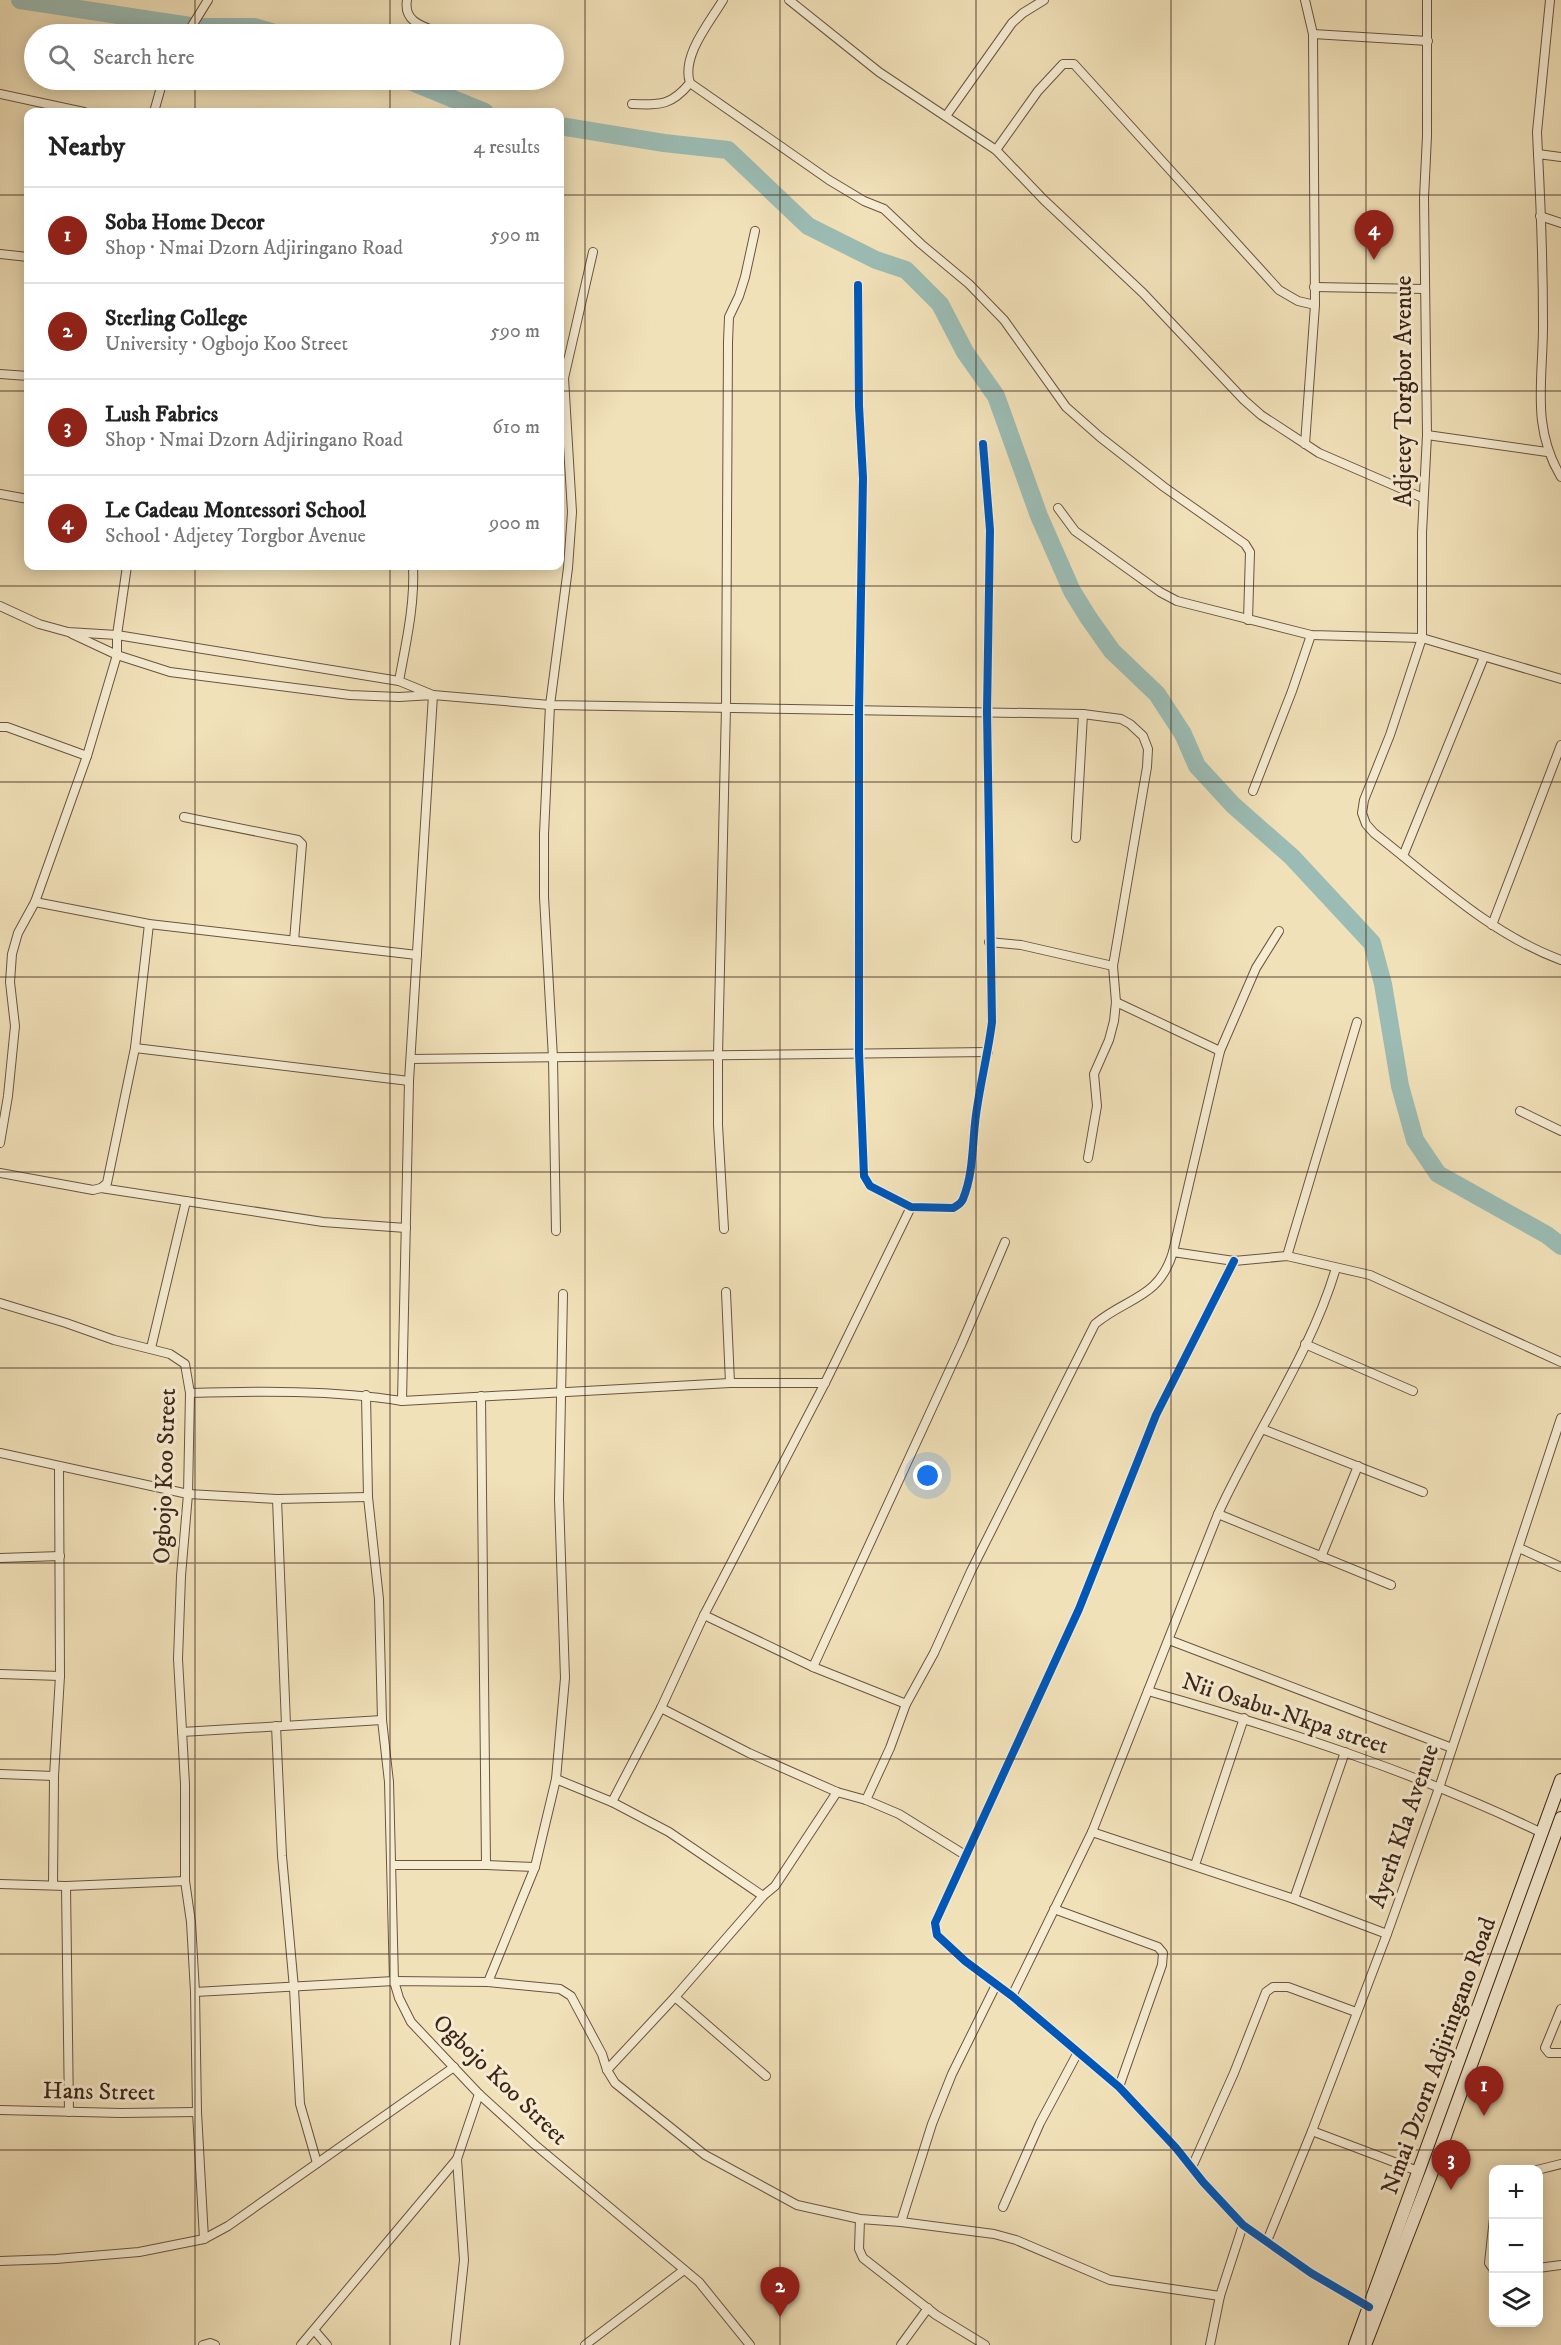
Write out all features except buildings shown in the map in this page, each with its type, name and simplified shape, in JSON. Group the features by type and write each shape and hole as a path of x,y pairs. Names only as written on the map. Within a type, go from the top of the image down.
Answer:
{"main road":[{"name":"Nmai Dzorn Adjiringano Road","path":"1365,2345 1455,2092 1561,1780"},
{"name":"Nmai Dzorn Adjiringano Road","path":"1355,2345 1418,2171 1455,2092 1561,1818"}],"street":[{"path":"193,24 208,0"},
{"path":"407,0 406,13 412,22 417,24"},
{"path":"723,0 694,50 688,69 690,83 830,180 864,201 884,209 921,244 963,278 1004,320 1066,407 1100,437 1156,480 1245,544 1250,552 1248,620"},
{"path":"789,0 879,72 996,150 1044,200 1143,293 1244,400 1262,415 1319,453 1423,498"},
{"path":"946,116 1012,23 1044,0"},
{"path":"1305,0 1313,34 1315,304 1305,444"},
{"name":"Adjetey Torgbor Avenue","path":"1427,0 1427,136 1424,198 1427,435 1423,498 1422,638 1390,735 1364,800 1362,813 1366,825 1374,833 1492,925 1527,946 1561,960"},
{"path":"1550,0 1537,132 1543,323 1539,408 1547,452 1561,477"},
{"path":"1313,34 1428,41"},
{"path":"996,150 1038,91 1063,64 1074,64 1279,290 1298,301 1315,304"},
{"path":"632,104 666,103 675,100 690,83"},
{"path":"155,108 160,90"},
{"path":"0,94 65,108"},
{"path":"1538,154 1561,157"},
{"path":"1540,216 1561,223"},
{"path":"724,1229 717,1125 717,1055 726,707 729,317 742,286 755,231"},
{"path":"564,369 593,252"},
{"path":"0,254 24,257"},
{"path":"858,285 859,406 863,477 859,709 860,1053 865,1180 870,1186 912,1207 953,1208 961,1202 973,1156 976,1113 988,1052 992,1004 989,942 987,711 990,530 983,444"},
{"path":"1314,287 1425,289"},
{"path":"0,374 24,376"},
{"path":"556,1231 553,1058 544,866 550,705 568,568 572,512 564,404"},
{"path":"1427,435 1547,452"},
{"path":"0,494 24,497"},
{"path":"1058,508 1075,531 1160,592 1177,601 1311,635 1422,638 1561,679"},
{"path":"0,1143 8,1096 15,1026 10,982 12,954 18,933 35,902 87,756 117,655 117,635 126,570"},
{"path":"399,681 408,636 413,570"},
{"path":"0,606 39,624 68,632 117,655 170,672 327,692 399,697 433,695 550,705 987,711 1083,714 1121,719 1143,736 1148,749 1143,794 1113,966 1116,1002 1112,1029 1094,1074 1097,1106 1088,1158"},
{"path":"68,632 117,635 399,681 433,695"},
{"path":"1253,791 1311,635"},
{"path":"1403,856 1484,657"},
{"path":"402,1401 409,1081 433,695"},
{"path":"1076,838 1083,714"},
{"path":"0,727 7,727 87,756"},
{"path":"1492,925 1561,745"},
{"path":"184,817 298,840 302,843 294,941"},
{"path":"35,902 149,924 417,955"},
{"path":"0,1173 93,1191 107,1183 135,1048 149,924"},
{"path":"866,1800 890,1748 906,1704 934,1653 971,1571 1095,1323 1133,1302 1160,1280 1169,1266 1220,1051 1256,968 1279,931"},
{"path":"989,942 1021,945 1113,966"},
{"path":"1116,1002 1220,1051"},
{"path":"1287,1256 1357,1022"},
{"path":"135,1048 409,1081"},
{"path":"411,1059 988,1052"},
{"path":"1520,1111 1561,1131"},
{"path":"101,1188 322,1222 405,1228"},
{"path":"151,1348 186,1201"},
{"path":"612,1802 661,1708 704,1615 825,1383 912,1207"},
{"path":"813,1667 962,1344 1005,1242"},
{"path":"1173,1252 1234,1261 1287,1256 1370,1275 1561,1362"},
{"path":"1234,1261 1156,1415 1079,1609 965,1855 934,1929 937,1935 964,1961 1012,1996 1077,2054 1119,2087 1243,2225 1311,2273 1369,2307"},
{"path":"1012,1996 1092,1832 1218,1514 1305,1344 1336,1268"},
{"path":"726,1292 730,1383"},
{"path":"488,1982 535,1868 556,1779 565,1678 559,1499 563,1294"},
{"name":"Ogbojo Koo Street","path":"0,1303 114,1340 170,1354 185,1364 190,1393 188,1494 181,1576 178,1659 185,1785 185,1881"},
{"path":"1305,1344 1413,1391"},
{"path":"190,1393 366,1395 402,1401 730,1383 825,1383"},
{"name":"Ogbojo Koo Street","path":"366,1395 368,1497 379,1599 382,1720 390,1782 394,1981 399,1998 411,2022 479,2094 534,2144 706,2290 748,2344"},
{"path":"482,1396 486,1865"},
{"name":"Ayerh Kla Avenue","path":"1267,2241 1312,2131 1387,1934 1439,1788 1561,1418"},
{"path":"1262,1429 1423,1492"},
{"path":"0,1453 188,1494 277,1499 368,1497"},
{"path":"53,1885 54,1776 60,1676 59,1466"},
{"path":"1321,1557 1358,1466"},
{"path":"277,1499 286,1725"},
{"path":"1218,1514 1390,1585"},
{"path":"1519,1548 1561,1567"},
{"path":"0,1558 60,1556"},
{"path":"704,1615 813,1667 906,1704"},
{"path":"1169,1640 1452,1748"},
{"path":"0,1674 60,1676"},
{"name":"Nii Osabu-Nkpa street","path":"1148,1691 1244,1718 1345,1752 1489,1807 1542,1833"},
{"path":"661,1708 736,1746 837,1792 866,1800 900,1814 965,1855"},
{"path":"1195,1865 1244,1718"},
{"path":"182,1732 382,1720"},
{"path":"276,1726 282,1856 294,1988 300,2104 317,2163"},
{"path":"1294,1899 1345,1752"},
{"path":"0,1773 54,1776"},
{"path":"556,1779 612,1802 669,1832 763,1896"},
{"path":"607,2070 782,1877 837,1792"},
{"path":"1092,1832 1294,1899 1387,1934"},
{"path":"392,1865 486,1865 535,1868"},
{"path":"0,1884 66,1886 185,1881 191,1922 195,1992 197,2112 204,2239"},
{"path":"66,1886 69,2112"},
{"path":"1054,1909 1158,1947 1163,1953 1161,1965 1119,2087"},
{"path":"195,1992 394,1981 488,1982 560,1989 571,1996 615,2083 705,2155 797,2205 860,2219 994,2234 1016,2240 1110,2280 1220,2296"},
{"path":"901,2222 948,2084 996,1985"},
{"path":"1192,2167 1234,2073 1266,1992 1273,1987 1288,1987 1356,2012"},
{"path":"675,1997 766,2076"},
{"path":"1561,2009 1545,2048 1550,2053 1561,2054"},
{"path":"1003,2207 1040,2123 1077,2054"},
{"path":"0,2260 56,2259 139,2252 204,2239 228,2226 454,2067"},
{"path":"301,2345 457,2159 479,2094"},
{"name":"Hans Street","path":"0,2110 197,2112"},
{"path":"1312,2131 1418,2171"},
{"path":"455,2345 464,2260 457,2159"},
{"path":"1543,2168 1561,2164"},
{"path":"860,2219 860,2255 927,2308 985,2345"},
{"path":"1210,2345 1220,2296 1243,2225"},
{"path":"1543,2267 1561,2265"},
{"path":"585,2345 684,2270"},
{"path":"901,2345 927,2308"},
{"path":"315,2331 327,2345"},
{"path":"202,2345 210,2343 215,2345"}],"waterway":[{"path":"20,0 177,24"},
{"path":"431,90 475,108"},
{"path":"564,127 664,143 728,150 808,226 876,260 906,270 940,304 965,352 996,396 1039,516 1072,591 1088,617 1112,651 1157,694 1183,734 1197,766 1233,805 1292,857 1372,943 1383,984 1400,1086 1415,1140 1438,1174 1547,1235 1561,1246"}],"cycle path":[{"path":"858,285 859,406 863,478 859,709 859,1053 864,1176 870,1186 911,1207 953,1208 963,1199 971,1168 978,1103 992,1022 987,711 990,530 983,444"},
{"path":"1234,1261 1156,1415 1079,1609 935,1923 937,1935 965,1961 1012,1996 1119,2087 1243,2225 1311,2273 1369,2307"}],"place":[{"name":"Le Cadeau Montessori School","path":"1374,260"},
{"name":"Soba Home Decor","path":"1484,2116"},
{"name":"Lush Fabrics","path":"1451,2190"},
{"name":"Sterling College","path":"780,2317"}]}
